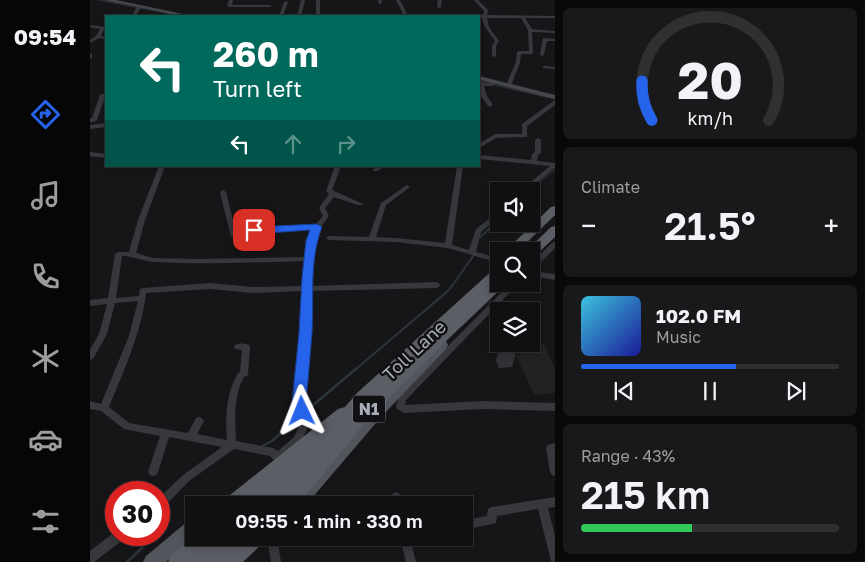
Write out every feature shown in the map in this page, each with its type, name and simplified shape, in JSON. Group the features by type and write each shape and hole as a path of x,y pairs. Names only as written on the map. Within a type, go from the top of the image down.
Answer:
{"highway":[{"path":"520,242 555,209"},
{"path":"528,242 555,216"},
{"path":"540,244 555,230"},
{"path":"366,394 391,364 490,270"},
{"name":"Toll Lane","path":"282,496 366,394 490,279"},
{"name":"N1","path":"295,496 362,416 439,339 460,322 491,292"},
{"name":"N1","path":"242,496 366,394"},
{"path":"253,496 346,417"},
{"path":"262,496 335,432"},
{"path":"270,496 323,447"},
{"path":"167,562 185,546"},
{"path":"177,562 195,546"},
{"path":"188,562 206,546"},
{"path":"197,562 215,546"},
{"path":"217,562 234,546"},
{"path":"230,562 247,546"}],"main road":[{"path":"106,0 127,2 138,8 173,14"},
{"path":"480,78 493,84 555,97"},
{"name":"N1","path":"303,496 460,322"},
{"name":"N1","path":"232,496 278,458 366,394"},
{"path":"152,562 185,534"},
{"path":"238,562 255,546"}],"street":[{"path":"231,0 229,6 270,6"},
{"path":"299,15 303,0"},
{"path":"318,0 318,15"},
{"path":"398,0 406,15"},
{"path":"439,7 440,0"},
{"path":"476,0 486,11 484,16 486,28 497,41 494,46 494,56"},
{"path":"281,15 286,2"},
{"path":"134,15 138,8"},
{"path":"480,16 555,17"},
{"path":"509,86 518,62 519,52 531,53 530,30 522,16"},
{"path":"90,26 104,28 93,39"},
{"path":"530,30 555,32"},
{"path":"542,55 545,39 555,40"},
{"path":"545,67 555,68"},
{"path":"490,105 484,96 481,84 493,84"},
{"path":"90,120 94,120 103,95 105,95"},
{"path":"480,145 495,136 525,136 524,125 555,102"},
{"path":"90,127 105,125"},
{"path":"534,161 535,154 538,153 538,140"},
{"path":"90,154 105,156"},
{"path":"480,157 506,161 534,161 555,165"},
{"path":"535,182 555,165"},
{"path":"132,254 147,201 155,190 162,167"},
{"path":"338,167 329,191 332,194 360,204"},
{"path":"448,246 460,167"},
{"path":"372,240 383,204 407,187"},
{"path":"223,192 233,235 276,228 317,227"},
{"path":"90,406 104,408 127,426 273,452 278,458 301,436 305,424 299,403 311,241 317,227 326,216 322,208 332,194"},
{"path":"474,254 478,231 490,221"},
{"path":"329,238 396,240 448,246 490,259"},
{"path":"540,258 555,244"},
{"path":"90,357 98,346 111,302 119,254 132,254 153,260 310,259"},
{"path":"540,274 555,277"},
{"path":"104,408 135,336 143,291 188,287 230,287 252,290 437,285"},
{"path":"506,292 399,403 404,409 482,405 554,410"},
{"path":"90,303 142,298"},
{"path":"232,445 230,421 233,390 241,375 244,374 246,347 238,346"},
{"path":"190,438 199,421"},
{"path":"153,472 165,434"},
{"path":"170,494 186,478 232,445"},
{"path":"555,447 551,448 555,472"},
{"path":"473,524 492,520 492,512 555,502"},
{"path":"542,504 555,557"},
{"path":"90,558 106,546"},
{"path":"273,546 276,562"},
{"path":"407,546 411,562"}],"shaded area":[{"path":"544,344 555,369 555,393 534,395 516,355 524,352 540,352 540,346"}],"waterway":[{"path":"98,0 176,15"},
{"path":"480,81 485,83"},
{"path":"494,85 555,99"},
{"path":"540,182 555,170"},
{"path":"479,238 490,228"},
{"path":"356,369 449,290 474,255"},
{"path":"305,412 357,368"},
{"path":"262,446 272,441 299,417"},
{"path":"127,562 142,546"}],"route":[{"path":"254,230 317,227 311,241 306,333 299,403 302,411"}]}
